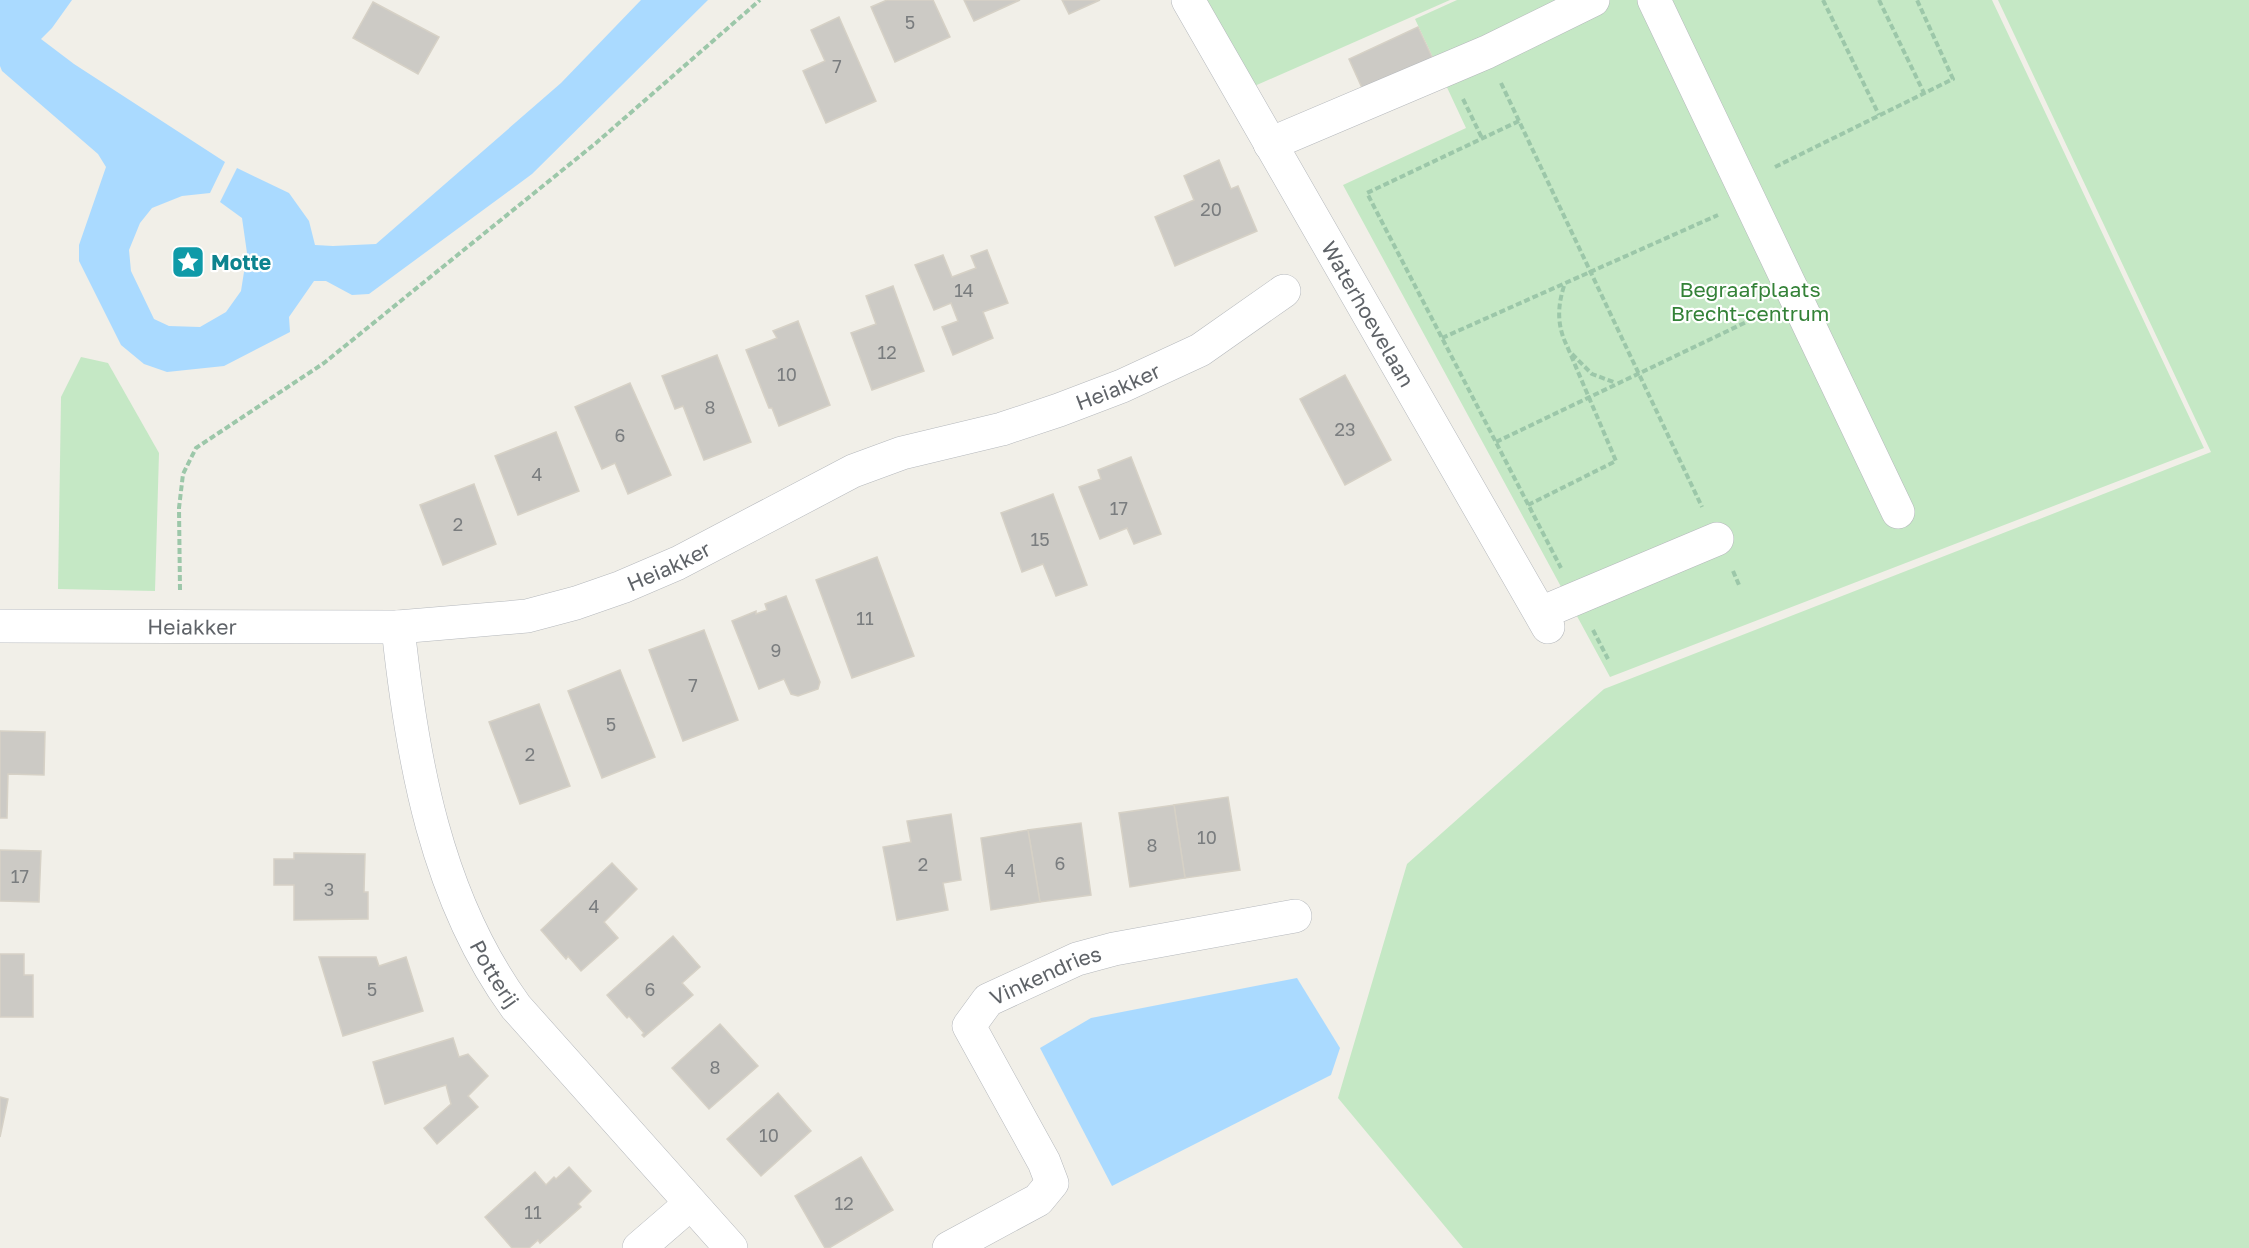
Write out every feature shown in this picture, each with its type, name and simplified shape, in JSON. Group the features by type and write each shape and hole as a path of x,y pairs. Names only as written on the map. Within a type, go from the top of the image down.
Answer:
{"street":[{"name":"Waterhoevelaan","path":"1188,0 1544,620 1577,598"},
{"path":"1270,144 1487,52 1593,0"},
{"path":"1654,0 1898,512"},
{"name":"Heiakker","path":"0,626 398,627 527,616 576,603 622,587 678,563 853,471 903,453 1002,429 1122,386 1200,350 1284,291"},
{"path":"1577,598 1717,539"},
{"name":"Potterij","path":"398,627 411,730 423,791 452,888 475,943 495,978 516,1007 730,1248"},
{"name":"Vinkendries","path":"949,1248 1038,1200 1052,1183 1044,1162 969,1026 988,1000 1077,959 1114,949 1295,916"},
{"path":"639,1248 690,1203"}],"path":[{"path":"180,628 179,508 183,474 196,448 324,363 596,143 760,0"},
{"path":"1823,0 1879,116"},
{"path":"1879,0 1924,93"},
{"path":"1442,338 1591,272 1746,192 1879,116 1953,79 1917,0"},
{"path":"1487,52 1739,585"},
{"path":"1519,121 1367,193 1577,598"},
{"path":"1528,505 1616,461 1588,398 1559,322 1560,297 1564,285"},
{"path":"1496,442 1797,298"},
{"path":"1567,346 1574,357 1593,374 1616,383"}],"green space":[{"path":"1200,0 1450,0 1250,88"},
{"name":"Begraafplaats Brecht-centrum","path":"1457,0 1992,0 2204,448 1610,677 1343,185 1466,128 1415,19"},
{"path":"1998,0 2249,0 2249,1248 1463,1248 1338,1098 1407,864 1604,689 2211,452"},
{"path":"81,357 108,363 159,453 155,591 58,589 61,397"}],"water":[{"path":"0,0 72,0 41,39 74,64 225,162 210,193 182,196 152,208 140,223 129,250 131,271 154,319 169,326 200,327 226,312 241,291 247,253 242,218 220,202 237,168 289,193 309,221 315,245 376,244 561,83 641,0 708,0 532,174 369,294 352,295 326,281 314,281 289,317 290,332 224,366 167,372 144,364 121,345 79,261 79,245 106,167 98,154 2,71 0,66"},
{"path":"1297,978 1340,1048 1331,1075 1112,1186 1040,1048 1091,1018"}],"building":[{"path":"887,0 933,0 950,37 895,62 871,7"},
{"path":"964,0 1020,0 974,21"},
{"path":"1062,0 1100,0 1069,14"},
{"path":"373,2 439,37 418,74 353,38"},
{"path":"839,17 876,101 826,123 803,71 825,61 811,30"},
{"path":"1418,27 1433,59 1363,90 1349,59"},
{"path":"1219,160 1231,189 1238,186 1257,231 1175,266 1155,217 1194,200 1184,176"},
{"path":"987,250 1008,303 983,312 993,338 953,355 942,327 958,321 951,303 934,310 915,265 943,255 952,277 976,268 971,256"},
{"path":"893,286 924,371 872,390 851,333 876,324 866,296"},
{"path":"798,321 830,405 779,426 772,408 769,408 746,350 777,338 773,331"},
{"path":"717,355 751,442 704,460 683,406 675,409 662,376"},
{"path":"1345,375 1391,460 1345,485 1300,399"},
{"path":"630,383 671,475 628,494 615,463 602,469 575,407"},
{"path":"556,432 579,491 518,515 495,456"},
{"path":"1131,457 1161,534 1134,544 1127,528 1100,539 1079,487 1101,479 1098,470"},
{"path":"474,484 496,544 443,565 420,505"},
{"path":"1053,494 1087,585 1056,596 1043,564 1022,572 1001,513"},
{"path":"877,557 914,656 852,678 816,580"},
{"path":"786,596 820,682 818,689 798,696 791,694 784,679 759,689 732,621 756,611 756,614 767,610 765,604"},
{"path":"704,630 738,720 683,741 649,650"},
{"path":"620,670 655,757 602,778 568,691"},
{"path":"539,704 570,786 520,804 489,722"},
{"path":"0,731 45,732 44,775 8,774 7,818 0,818"},
{"path":"1228,797 1240,870 1185,878 1174,805"},
{"path":"1174,805 1185,878 1130,887 1119,813"},
{"path":"951,814 961,880 943,883 948,910 897,920 883,847 911,842 907,821"},
{"path":"1081,823 1091,895 1040,902 1028,830"},
{"path":"1028,830 1040,902 991,910 981,838"},
{"path":"0,850 41,851 39,902 0,901"},
{"path":"294,853 365,854 364,892 368,892 368,919 294,920 294,885 274,885 274,859 294,859"},
{"path":"612,863 637,889 604,922 618,938 581,971 568,956 566,959 541,930"},
{"path":"673,936 700,967 682,983 693,995 644,1037 642,1035 644,1033 607,995"},
{"path":"0,954 24,954 24,975 33,975 33,1017 0,1017"},
{"path":"319,957 376,957 379,966 406,957 423,1011 343,1036"},
{"path":"720,1024 758,1066 709,1109 672,1068"},
{"path":"453,1038 459,1057 468,1054 488,1076 468,1096 478,1107 437,1144 424,1128 451,1104 446,1085 385,1104 373,1062"},
{"path":"778,1093 811,1131 761,1176 727,1139"},
{"path":"0,1097 8,1099 0,1137"},
{"path":"861,1157 893,1210 829,1248 825,1248 795,1196"},
{"path":"569,1167 591,1191 578,1204 581,1207 540,1243 538,1240 529,1248 512,1248 485,1217 535,1172 546,1185"}],"place":[{"name":"Motte","path":"188,262"}]}
